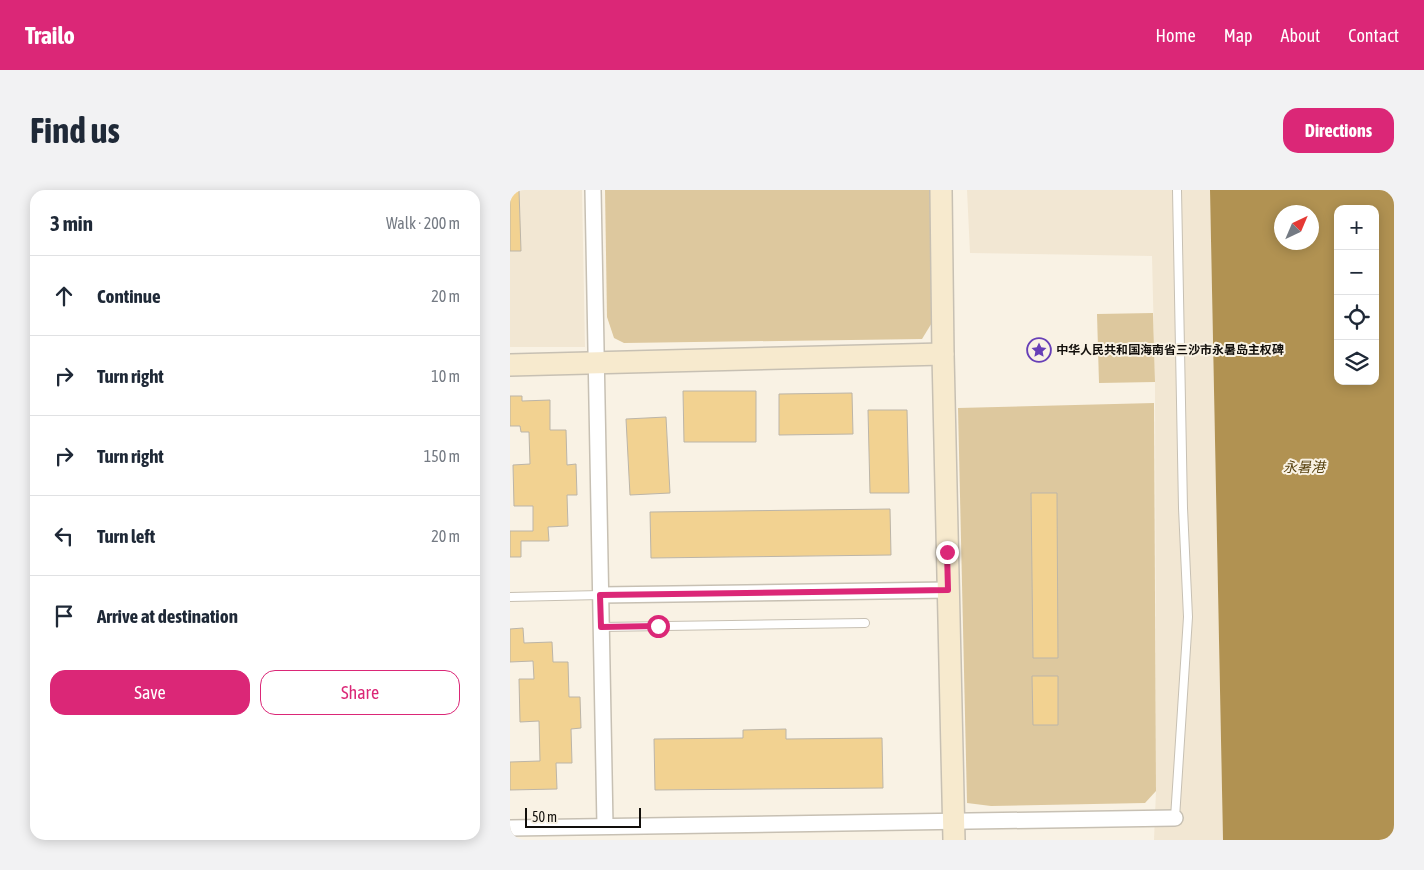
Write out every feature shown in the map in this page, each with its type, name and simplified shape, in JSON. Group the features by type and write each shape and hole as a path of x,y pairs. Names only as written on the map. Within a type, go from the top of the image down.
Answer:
{"street":[{"path":"593,190 605,826"},
{"path":"941,190 954,831"},
{"path":"510,365 943,354"},
{"path":"600,595 948,590"},
{"path":"510,828 605,826 954,831 1175,818"}],"lane":[{"path":"1175,818 1188,617 1183,508 1177,190"},
{"path":"510,596 600,595"},
{"path":"601,627 865,624"}],"shaded area":[{"path":"510,190 582,190 585,347 510,347"},
{"path":"605,190 932,190 933,321 922,339 624,343 614,338 607,317"},
{"path":"967,190 1210,190 1223,840 1154,840 1156,791 1155,382 1152,256 970,253"},
{"path":"1153,313 1155,382 1099,383 1097,314"},
{"path":"1154,403 1156,791 1145,803 991,806 967,803 958,408"}],"water":[{"name":"永暑港","path":"1210,190 1394,190 1394,840 1223,840"}],"building":[{"path":"510,190 519,190 521,251 510,251"},
{"path":"683,391 756,391 756,442 684,442"},
{"path":"852,393 853,434 779,435 779,394"},
{"path":"510,396 522,396 522,401 550,400 550,430 566,430 567,465 576,464 577,495 567,495 568,526 548,527 549,541 521,541 521,557 510,557 510,531 533,531 533,506 514,506 513,465 530,464 529,432 521,432 520,426 510,426"},
{"path":"868,410 907,410 909,493 870,493"},
{"path":"666,417 670,493 630,495 626,419"},
{"path":"1031,493 1057,493 1058,658 1033,658"},
{"path":"890,509 891,555 651,558 650,512"},
{"path":"523,628 524,643 552,642 553,662 568,662 569,697 580,697 581,728 571,729 572,763 556,763 557,789 510,790 510,762 540,761 539,721 520,722 519,679 534,679 533,661 510,662 510,629"},
{"path":"1032,676 1058,676 1058,725 1033,725"},
{"path":"786,729 786,739 882,738 883,788 655,790 654,739 743,738 743,730"}],"place":[{"name":"中华人民共和国海南省三沙市永暑岛主权碑","path":"1039,350"}],"route":[{"path":"658,626 601,627 600,595 948,590 947,552"}]}
